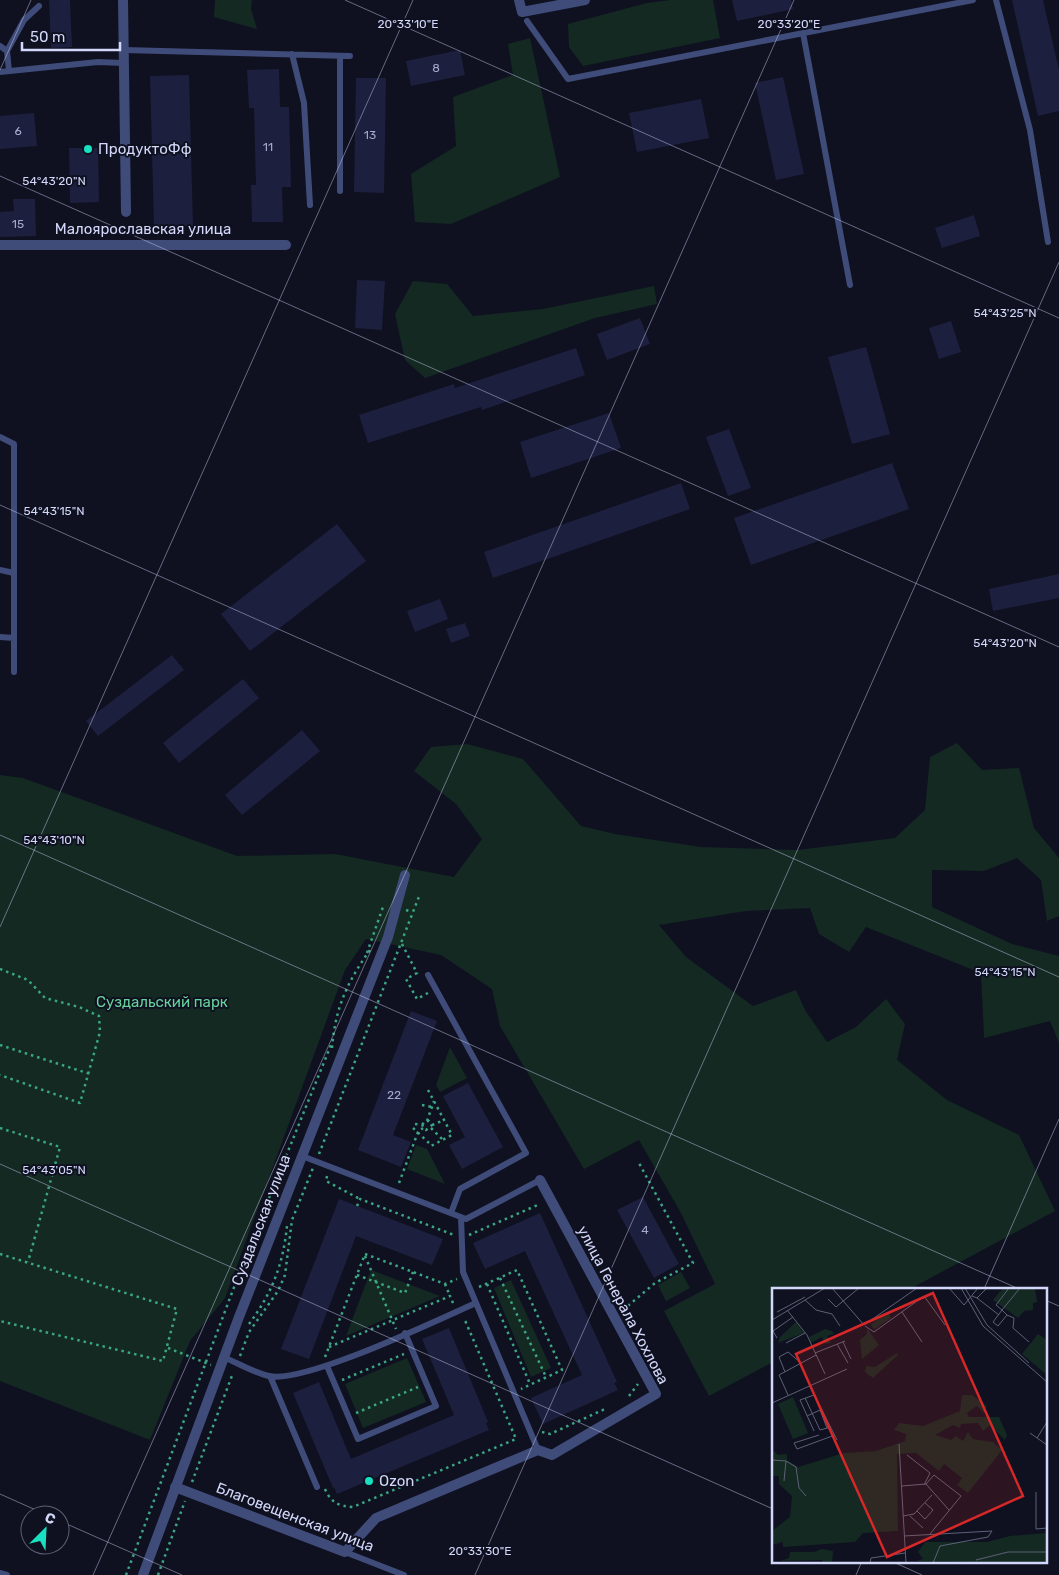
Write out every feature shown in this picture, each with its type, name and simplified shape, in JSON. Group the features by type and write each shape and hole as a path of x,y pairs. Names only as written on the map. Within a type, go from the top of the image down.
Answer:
{"street":[{"path":"123,0 126,212"},
{"path":"519,0 525,17 585,0"},
{"name":"Малоярославская улица","path":"0,245 286,245"},
{"name":"Суздальская улица","path":"143,1575 223,1357 388,937 405,875"},
{"name":"улица Генерала Хохлова","path":"344,1552 376,1518 538,1450 552,1455 656,1394 540,1180"},
{"name":"Благовещенская улица","path":"175,1487 344,1552"}],"lane":[{"path":"525,17 568,79 973,0"},
{"path":"996,0 1030,130 1048,242"},
{"path":"9,71 7,51 24,20 39,6"},
{"path":"803,33 850,285"},
{"path":"0,46 7,51"},
{"path":"124,50 350,56"},
{"path":"292,54 304,103 310,205"},
{"path":"340,56 340,191"},
{"path":"0,72 98,62 124,63"},
{"path":"0,437 14,444 14,672"},
{"path":"0,570 14,573"},
{"path":"0,637 14,638"},
{"path":"428,975 526,1153 460,1188 451,1214"},
{"path":"302,1156 466,1220 540,1180"},
{"path":"461,1217 463,1272 538,1450"},
{"path":"223,1357 237,1359 270,1376 300,1374 327,1366 476,1303"},
{"path":"327,1366 358,1439 419,1414 436,1406 412,1350 402,1334"},
{"path":"270,1376 317,1488"},
{"name":"Благовещенская улица","path":"344,1552 404,1575"},
{"path":"0,1573 7,1575"}],"path":[{"path":"158,1575 237,1359 249,1332 278,1291 285,1275 292,1220 402,944 416,900 420,894"},
{"path":"365,956 384,904 388,905"},
{"path":"399,939 417,973 406,979 417,999 429,992 433,1000"},
{"path":"0,969 28,980 45,998 79,1007 98,1016 100,1032 90,1074 80,1104 0,1075"},
{"path":"126,1575 248,1250 332,1040"},
{"path":"0,1045 90,1074"},
{"path":"428,1090 452,1135 431,1146"},
{"path":"395,1192 418,1132 427,1121 434,1101"},
{"path":"422,1106 432,1107"},
{"path":"429,1143 414,1126 423,1127 426,1130 444,1120"},
{"path":"427,1121 443,1140"},
{"path":"0,1128 60,1147 28,1262"},
{"path":"614,1317 655,1283 693,1263 639,1163"},
{"path":"328,1176 326,1181 360,1199 462,1238 550,1199"},
{"path":"357,1206 360,1199"},
{"path":"0,1254 177,1309 163,1361 0,1321"},
{"path":"317,1488 323,1485 329,1498 334,1503 353,1508 516,1439 459,1310 445,1284 365,1255"},
{"path":"319,1359 326,1356 365,1255"},
{"path":"365,1255 393,1320 402,1334"},
{"path":"471,1291 517,1270 562,1370 514,1392"},
{"path":"357,1275 405,1293 413,1272"},
{"path":"500,1278 546,1377"},
{"path":"487,1284 530,1384"},
{"path":"329,1347 450,1296"},
{"path":"168,1348 219,1368"},
{"path":"334,1383 412,1350"},
{"path":"237,1359 246,1360"},
{"path":"625,1400 640,1380"},
{"path":"348,1416 426,1383"},
{"path":"537,1429 543,1433 550,1434 609,1408"}],"green space":[{"path":"215,0 252,0 251,9 257,29 214,17"},
{"path":"670,0 713,0 720,38 583,66 569,47 568,24 647,3"},
{"path":"530,38 560,177 451,224 415,222 411,174 456,146 453,97 513,75 508,44"},
{"path":"413,281 447,284 473,316 543,309 654,286 657,304 595,318 425,378 405,360 395,314"},
{"name":"Суздальский парк","path":"957,743 982,770 1019,768 1034,828 1059,858 1059,916 1047,921 1041,880 1017,858 984,871 932,870 932,907 1012,944 1059,956 1059,1043 1050,1021 984,1038 981,973 866,927 849,952 819,934 810,908 746,911 659,925 686,957 753,1006 796,990 805,1010 827,1042 856,1027 886,999 905,1024 897,1060 947,1100 1019,1135 1055,1211 912,1288 772,1288 772,1363 709,1396 664,1311 715,1284 681,1213 639,1140 584,1169 500,1026 492,989 441,955 366,939 345,970 225,1298 190,1341 150,1440 0,1381 0,775 23,778 237,856 335,854 454,877 482,839 456,804 414,771 431,747 467,744 523,759 581,826 615,834 701,847 798,850 895,838 925,810 930,757"},
{"path":"450,1047 467,1078 440,1092 436,1085"},
{"path":"416,1145 427,1149 445,1184 407,1169"},
{"path":"371,1270 440,1296 346,1336"},
{"path":"681,1272 690,1288 666,1301 658,1285"},
{"path":"511,1280 551,1368 531,1377 494,1288"},
{"path":"407,1358 426,1402 363,1428 345,1384"}],"building":[{"path":"49,0 70,0 72,47 51,48"},
{"path":"732,0 791,0 793,9 737,21"},
{"path":"1012,0 1043,0 1059,70 1059,111 1038,116"},
{"path":"460,50 465,75 411,86 406,61"},
{"path":"279,69 280,107 289,107 291,187 282,187 283,222 252,222 251,185 256,185 254,108 249,108 247,70"},
{"path":"189,75 193,226 154,227 150,76"},
{"path":"783,77 804,174 776,180 755,83"},
{"path":"356,78 386,78 384,193 354,192"},
{"path":"701,99 709,138 637,152 629,113"},
{"path":"34,113 37,146 0,149 0,116"},
{"path":"69,148 98,148 99,202 70,203"},
{"path":"13,199 35,199 36,236 0,237 0,212 14,211"},
{"path":"974,215 980,236 942,248 935,228"},
{"path":"357,280 385,281 382,330 355,328"},
{"path":"640,318 650,344 607,360 597,334"},
{"path":"951,321 961,352 939,359 929,328"},
{"path":"866,347 890,434 852,444 828,357"},
{"path":"576,348 585,375 482,410 481,407 368,443 359,415 454,384 455,388"},
{"path":"609,413 621,448 531,478 520,442"},
{"path":"729,429 751,488 728,496 706,437"},
{"path":"892,463 909,509 751,565 734,518"},
{"path":"681,483 690,509 493,578 484,552"},
{"path":"337,524 366,561 250,651 221,614"},
{"path":"1059,574 1059,598 993,611 989,589"},
{"path":"440,599 448,619 415,632 407,611"},
{"path":"465,623 470,636 451,643 446,629"},
{"path":"172,655 184,670 98,736 86,721"},
{"path":"243,679 259,698 179,763 163,743"},
{"path":"302,730 320,751 242,815 225,795"},
{"path":"411,1011 437,1021 393,1135 411,1142 401,1167 358,1150"},
{"path":"468,1083 503,1147 462,1169 449,1145 465,1137 443,1096"},
{"path":"643,1197 679,1264 654,1278 617,1210"},
{"path":"339,1199 443,1239 432,1265 356,1236 309,1359 281,1349"},
{"path":"540,1213 617,1382 614,1383 618,1390 543,1424 531,1398 582,1375 525,1251 485,1269 473,1243"},
{"path":"449,1328 488,1422 486,1423 489,1430 337,1494 293,1393 319,1382 351,1459 454,1415 422,1339"}],"place":[{"name":"ПродуктоФф","path":"88,149"},
{"name":"Ozon","path":"369,1481"}]}
